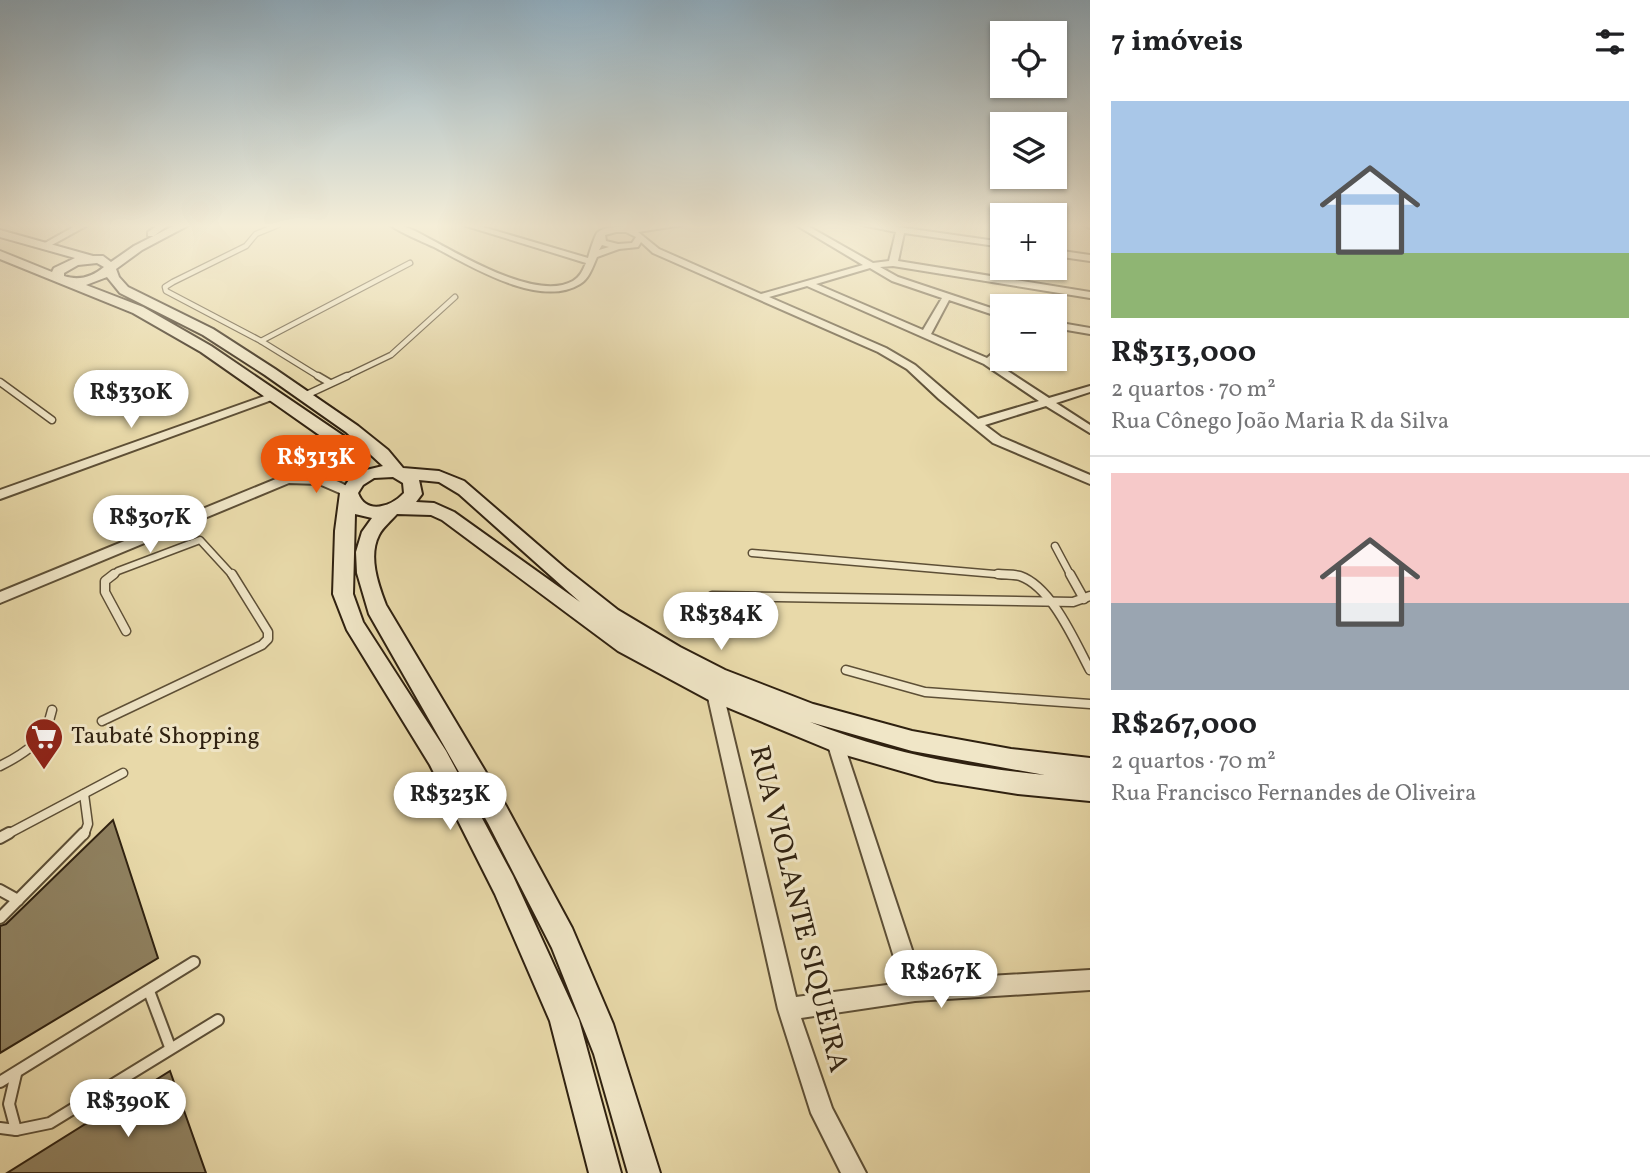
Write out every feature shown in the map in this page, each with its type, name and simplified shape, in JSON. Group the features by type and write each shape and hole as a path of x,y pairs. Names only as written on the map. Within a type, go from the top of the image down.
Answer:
{"street":[{"path":"62,280 138,310 206,349 342,443 359,509 380,513 409,501 414,487 411,481 352,429 208,332 124,290 115,280"},
{"path":"65,281 83,280"},
{"path":"506,280 539,289 565,288 580,280"},
{"path":"722,280 882,350 911,367 997,440 1090,480"},
{"path":"760,297 823,280"},
{"path":"897,280 990,311"},
{"path":"996,280 1090,295"},
{"path":"809,284 988,362 1090,430"},
{"path":"925,336 946,298"},
{"path":"1067,327 1090,331"},
{"path":"975,424 1090,389"},
{"path":"0,495 273,396"},
{"path":"605,1173 565,1020 504,885 438,758 354,624 343,594 344,531 352,490 376,472 428,474 461,486 491,515 628,627 671,652 793,708 935,746 1090,769"},
{"path":"0,598 287,480 317,478 352,490"},
{"path":"644,1173 614,1066 563,939 489,799 379,614 370,588 366,558 370,534 395,509 434,509 448,516 625,645 715,693 835,742 936,770 1018,783 1090,790"},
{"name":"RUA VIOLANTE SIQUEIRA","path":"715,693 788,1009 822,1113 854,1173"},
{"path":"835,742 915,991"},
{"path":"788,1009 915,991 1090,979"}],"lane":[{"path":"179,280 165,287 166,291 261,341 330,383"},
{"path":"261,341 378,280"},
{"path":"304,396 391,355 455,297"},
{"path":"0,382 52,420"},
{"path":"102,721 262,645 268,639 268,632 235,581 210,547 200,540 186,543 118,571 105,581 105,592 126,631"},
{"path":"712,596 1051,601 1087,597 1055,545"},
{"path":"752,553 1020,576 1032,581 1051,601 1090,670"},
{"path":"846,670 925,692 1090,704"},
{"path":"0,766 25,754 43,737 50,724 52,710"},
{"path":"0,838 122,773"},
{"path":"0,918 83,837 88,824 84,794"},
{"path":"0,890 18,900"},
{"path":"0,1082 194,962"},
{"path":"149,991 170,1048"},
{"path":"0,1128 16,1130 50,1123 218,1020"},
{"path":"16,1074 9,1104 16,1130"}],"building":[{"path":"113,820 158,958 0,1053 0,926 6,924"},
{"path":"170,1071 206,1173 7,1173"}],"place":[{"name":"Taubaté Shopping","path":"44,771"}]}
